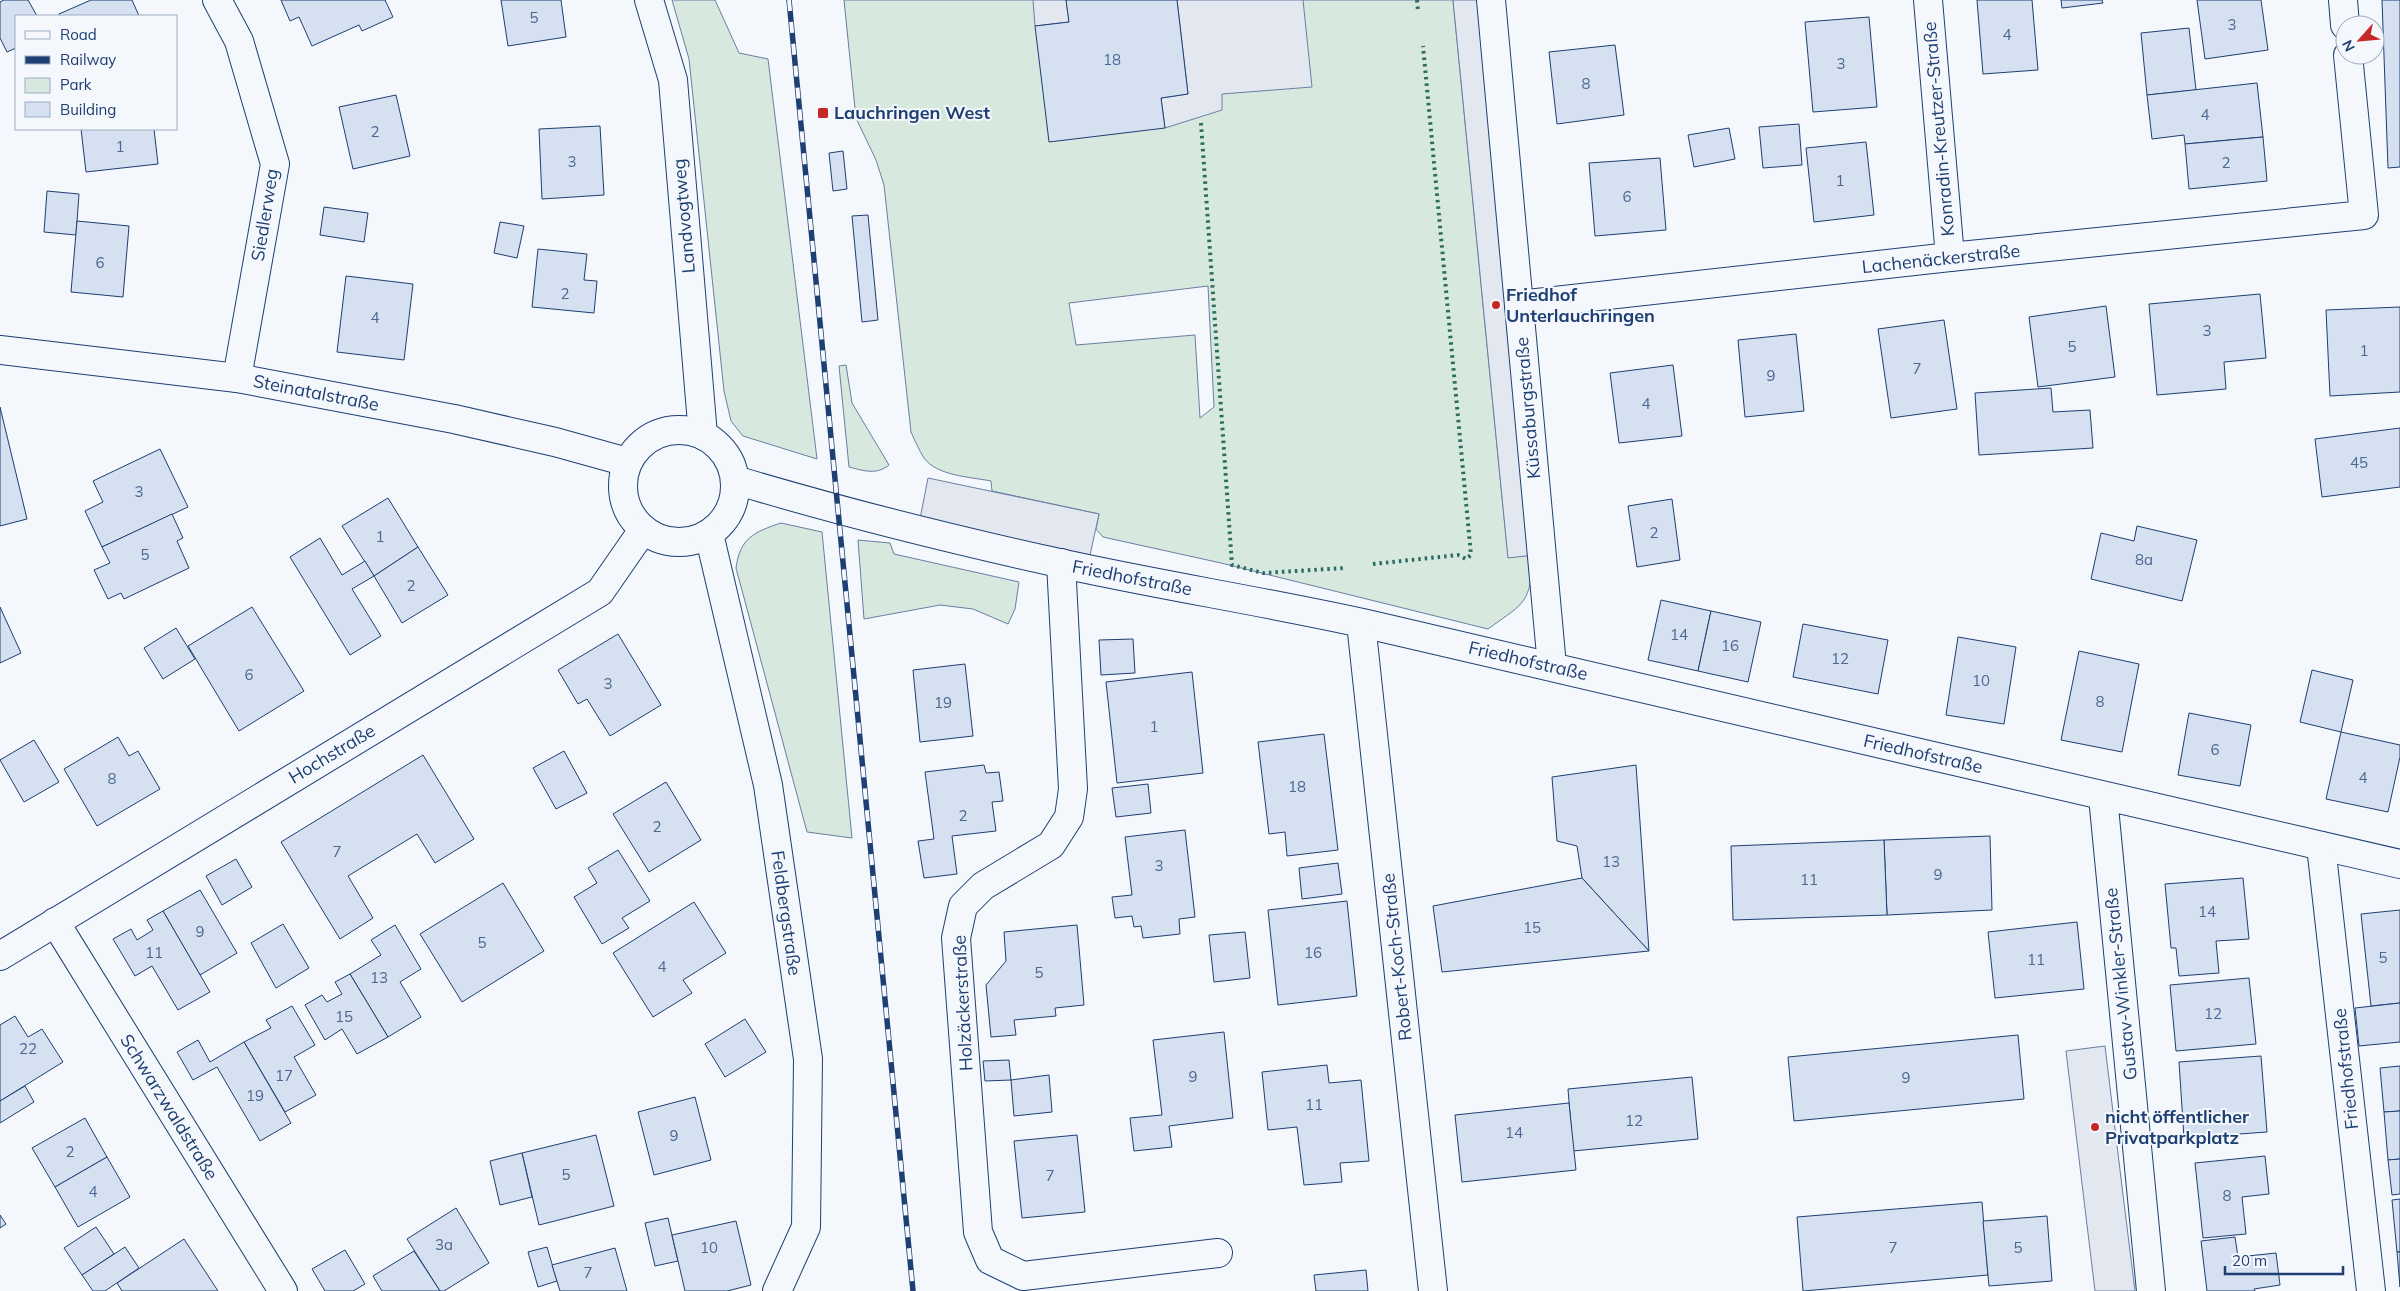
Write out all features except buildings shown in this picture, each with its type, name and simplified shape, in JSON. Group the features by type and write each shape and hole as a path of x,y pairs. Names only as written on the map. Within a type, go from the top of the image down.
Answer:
{"street":[{"name":"Siedlerweg","path":"218,0 239,41 275,164 237,378"},
{"name":"Landvogtweg","path":"649,0 673,80 704,435"},
{"name":"Küssaburgstraße","path":"1491,0 1552,666"},
{"name":"Konradin-Kreutzer-Straße","path":"1928,0 1950,258"},
{"path":"2343,0 2344,15"},
{"name":"Lachenäckerstraße","path":"1519,305 2364,215 2349,65"},
{"name":"Steinatalstraße","path":"0,350 237,378 454,419 556,442 627,462"},
{"path":"686,429 704,435 719,445 730,461 735,480 730,511 721,524 709,534 693,541 675,542 658,538 643,530 631,516 624,498 622,480 627,462 637,447 651,436 668,430 686,429"},
{"name":"Friedhofstraße","path":"735,480 838,511 1061,563 1361,623 1552,666 2103,797 2400,864"},
{"name":"Hochstraße","path":"0,956 600,592 643,530"},
{"name":"Feldbergstraße","path":"709,534 768,785 808,1059 806,1227 777,1291"},
{"name":"Holzäckerstraße","path":"1061,563 1073,789 1069,817 1051,845 983,886 963,906 956,938 978,1232 990,1260 1023,1276 1218,1252"},
{"name":"Robert-Koch-Straße","path":"1361,623 1433,1291"},
{"name":"Gustav-Winkler-Straße","path":"2103,797 2151,1291"},
{"name":"Friedhofstraße","path":"2321,846 2371,1291"},
{"name":"Schwarzwaldstraße","path":"56,922 284,1291"}],"green space":[{"path":"672,0 715,0 739,53 768,59 817,459 743,436 731,421 724,391 689,59"},
{"path":"844,0 1453,0 1508,557 1534,555 1528,593 1524,600 1511,613 1488,629 1221,563 1103,537 1096,529 1099,514 992,491 991,481 955,475 937,469 930,464 922,455 911,432 884,185 876,160 856,118","holes":["1208,286 1214,407 1200,418 1195,335 1076,345 1069,303"]},
{"path":"846,365 852,403 889,465 880,470 865,471 849,467 839,366"},
{"path":"781,523 822,532 852,838 807,832 736,568 741,550 750,538 756,533"},
{"path":"858,540 890,543 894,554 1019,582 1015,609 1008,624 973,609 940,605 864,619"}],"shaded area":[{"path":"1033,0 1066,0 1069,22 1035,26"},
{"path":"1177,0 1303,0 1312,87 1222,94 1222,110 1165,128 1161,98 1188,94"},
{"name":"Friedhof Unterlauchringen","path":"1453,0 1480,0 1534,555 1508,558"},
{"path":"928,478 1099,514 1090,555 920,519"},
{"name":"nicht öffentlicher Privatparkplatz","path":"2105,1046 2135,1291 2095,1291 2066,1051"}],"railway":[{"path":"789,0 913,1291"}],"hedge":[{"path":"1417,0 1418,11"},
{"path":"1373,564 1458,555 1466,559 1471,555 1423,46"},
{"path":"1201,123 1232,565 1263,573 1345,568"}],"place":[{"name":"Lauchringen West","path":"823,113"},
{"name":"Friedhof Unterlauchringen","path":"1496,305"},
{"name":"nicht öffentlicher Privatparkplatz","path":"2095,1127"}]}
